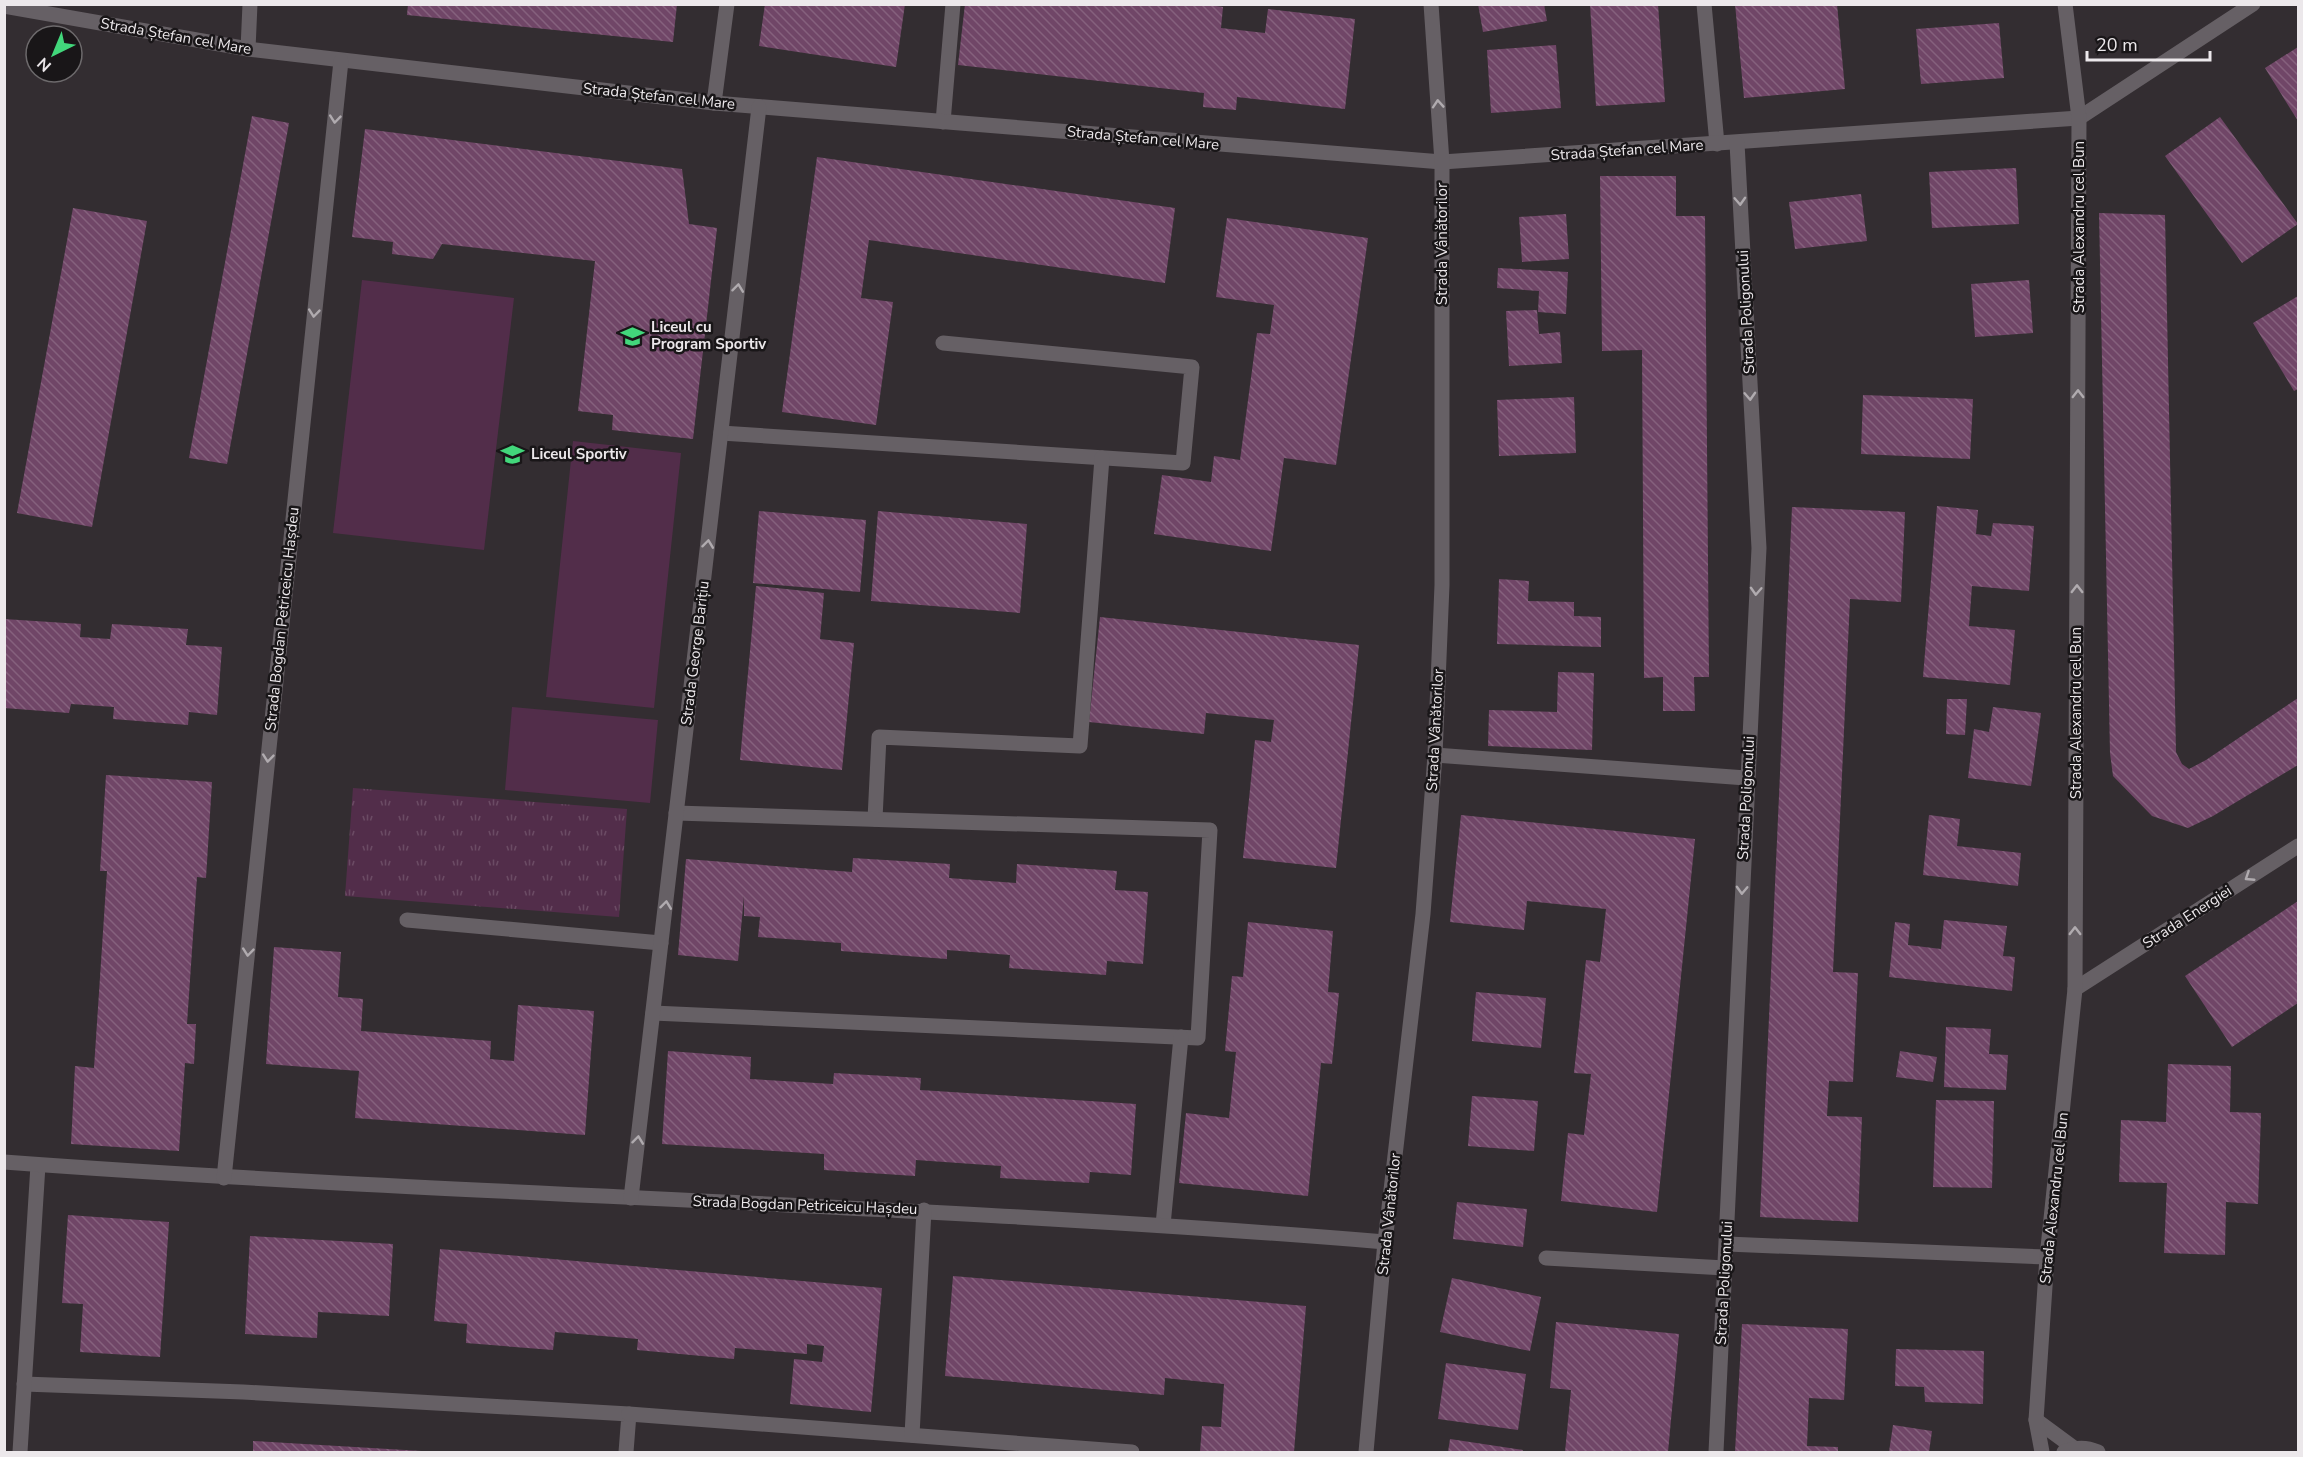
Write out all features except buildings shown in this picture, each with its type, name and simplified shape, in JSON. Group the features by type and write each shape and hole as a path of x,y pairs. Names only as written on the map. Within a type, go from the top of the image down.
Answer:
{"street":[{"path":"248,49 250,4"},
{"path":"714,103 727,4"},
{"path":"943,122 953,4"},
{"name":"Strada Vânătorilor","path":"1366,1452 1385,1242 1423,914 1435,755 1442,585 1442,162 1431,4"},
{"path":"1704,4 1717,144"},
{"name":"Strada Alexandru cel Bun","path":"2042,1452 2036,1420 2047,1257 2075,989 2079,118 2065,4"},
{"name":"Strada Ștefan cel Mare","path":"4,6 248,49 714,103 1442,162 2079,118 2253,4"},
{"name":"Strada Bogdan Petriceicu Hașdeu","path":"224,1178 341,61"},
{"name":"Strada George Barițiu","path":"631,1198 759,107"},
{"name":"Strada Poligonului","path":"1716,1452 1746,778 1759,548 1737,143"},
{"path":"721,433 1184,463 1192,367 943,343"},
{"path":"875,819 879,737 1080,746 1102,458"},
{"path":"1435,755 1746,778"},
{"path":"653,1013 1198,1038 1210,830 676,813"},
{"name":"Strada Energiei","path":"2075,989 2298,846"},
{"path":"407,920 661,944"},
{"path":"1163,1225 1181,1037"},
{"name":"Strada Bogdan Petriceicu Hașdeu","path":"4,1162 224,1178 924,1210 1385,1242"},
{"path":"20,1452 38,1165"},
{"path":"912,1435 924,1210"},
{"path":"1727,1244 2047,1257"},
{"path":"1546,1258 1725,1268"},
{"path":"24,1384 243,1392 629,1414 1132,1452"},
{"path":"626,1452 629,1414"},
{"path":"2036,1420 2068,1450 2086,1448 2098,1452"}],"green space":[{"path":"362,280 514,298 484,550 333,533"},
{"path":"573,441 681,453 654,708 546,697"},
{"path":"512,707 658,720 650,803 505,790"},
{"path":"353,788 627,809 619,917 345,896"}],"place":[{"name":"Liceul cu Program Sportiv","path":"633,336"},
{"name":"Liceul Sportiv","path":"513,454"}]}
